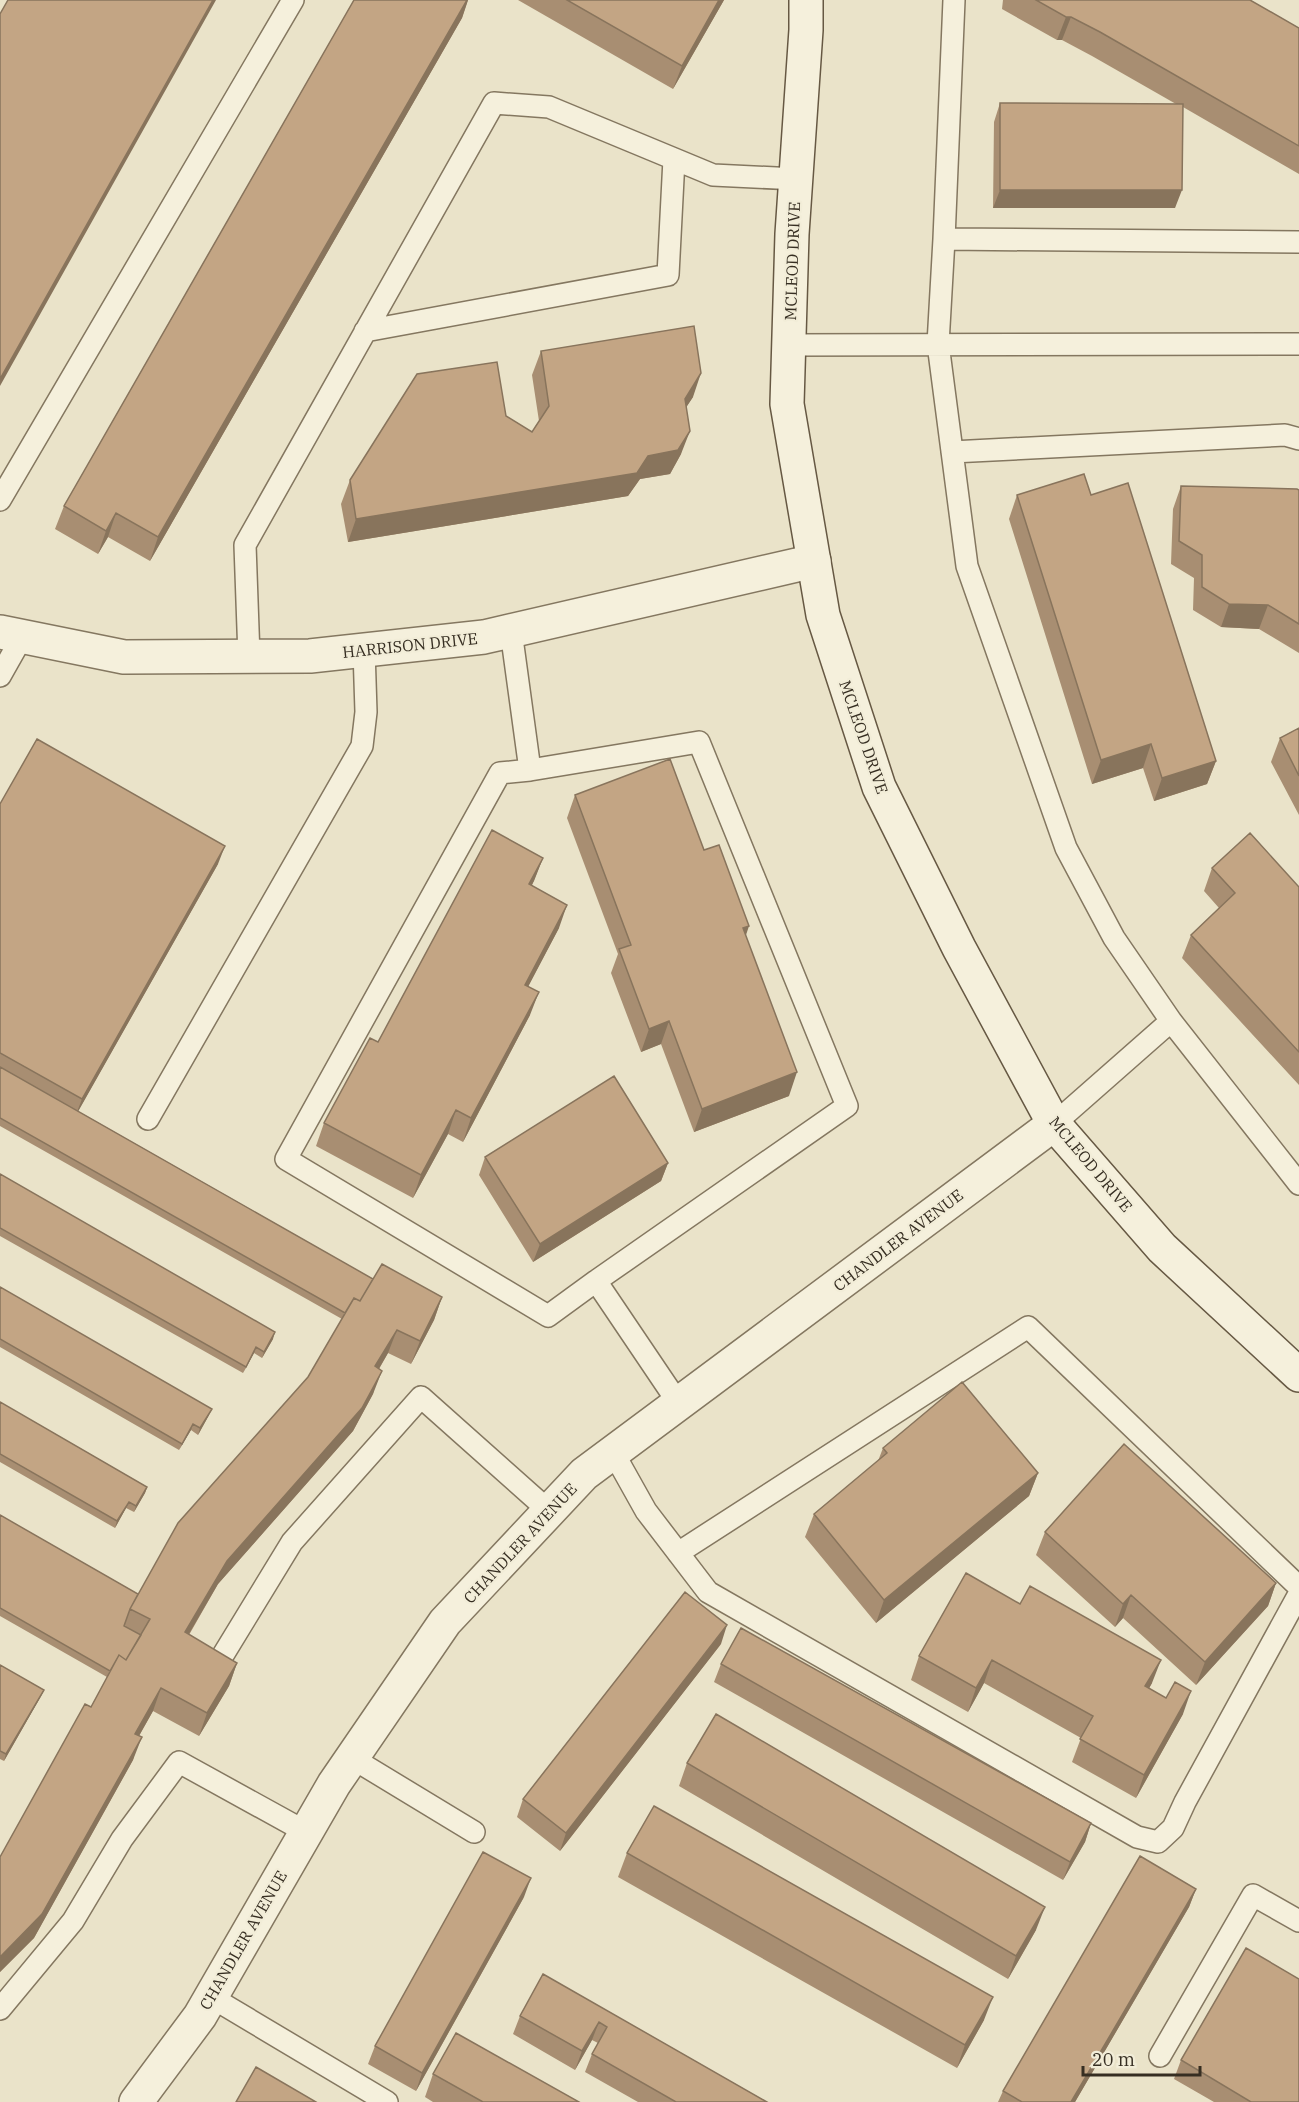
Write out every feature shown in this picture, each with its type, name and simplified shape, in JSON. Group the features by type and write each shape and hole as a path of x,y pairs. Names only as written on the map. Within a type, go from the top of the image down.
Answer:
{"street":[{"name":"MCLEOD DRIVE","path":"806,0 792,234 787,404 823,615 879,787 959,948 1054,1124 1162,1248 1299,1375"},
{"name":"HARRISON DRIVE","path":"11,635 124,657 310,656 484,637 814,561"},
{"name":"CHANDLER AVENUE","path":"136,2102 200,2016 334,1784 445,1622 549,1511 584,1474 1054,1124"}],"lane":[{"path":"0,500 293,0"},
{"path":"954,0 938,344 967,566 1066,848 1114,938 1171,1022 1299,1184"},
{"path":"249,657 245,545 494,103 549,107 713,175 796,179"},
{"path":"365,332 668,275 675,159"},
{"path":"944,239 1299,242"},
{"path":"789,345 1299,344"},
{"path":"952,452 1284,435 1299,439"},
{"path":"511,631 530,770"},
{"path":"0,676 11,635"},
{"path":"148,1119 362,746 366,712 364,650"},
{"path":"699,742 847,1106 548,1316 286,1159 500,773 530,770 699,742"},
{"path":"1054,1124 1171,1022"},
{"path":"596,1281 679,1404"},
{"path":"678,1553 1028,1328 1299,1587"},
{"path":"220,1660 292,1542 421,1397 549,1511"},
{"path":"613,1452 646,1511 708,1592 1137,1837 1158,1842 1173,1828 1299,1594"},
{"path":"352,1758 474,1832"},
{"path":"0,2008 73,1921 122,1839 179,1762 306,1832"},
{"path":"1160,2056 1253,1895 1299,1921"},
{"path":"210,1997 387,2102"}],"building":[{"path":"8,0 213,0 0,379 0,14"},
{"path":"354,0 467,0 158,537 116,513 106,531 64,506"},
{"path":"567,0 719,0 682,66"},
{"path":"1036,0 1250,0 1299,28 1299,146 1100,32"},
{"path":"1000,103 1183,104 1182,190 1000,190"},
{"path":"694,326 701,373 685,399 690,431 678,450 648,456 637,473 356,519 350,480 417,374 497,362 506,416 532,432 549,406 541,351"},
{"path":"1084,474 1091,495 1128,483 1216,761 1162,778 1151,744 1101,760 1017,495"},
{"path":"1181,486 1299,490 1299,624 1268,605 1229,604 1202,587 1202,555 1179,541"},
{"path":"1299,728 1299,776 1280,738"},
{"path":"37,739 225,846 82,1099 0,1053 0,804"},
{"path":"670,759 704,850 719,845 749,926 743,928 797,1072 702,1109 669,1021 649,1029 619,949 631,945 575,795"},
{"path":"492,830 543,858 529,884 567,905 525,985 539,992 471,1118 456,1110 421,1175 324,1123 370,1038 378,1042"},
{"path":"1250,833 1299,887 1299,1052 1191,935 1235,893 1212,868"},
{"path":"0,1067 373,1279 360,1301 354,1298 345,1313 0,1118"},
{"path":"614,1076 668,1163 540,1244 485,1157"},
{"path":"0,1174 275,1332 264,1352 256,1347 246,1367 0,1228"},
{"path":"382,1264 442,1297 420,1341 397,1330 375,1366 382,1371 362,1408 227,1561 185,1632 237,1663 207,1713 161,1688 135,1734 142,1737 42,1914 0,1957 0,1857 85,1704 91,1707 119,1655 126,1660 150,1619 130,1609 178,1523 308,1377 354,1298 360,1301"},
{"path":"0,1287 212,1409 200,1428 193,1424 182,1444 0,1339"},
{"path":"962,1382 1038,1473 884,1600 814,1514 887,1453 883,1448"},
{"path":"0,1402 147,1487 136,1506 129,1502 117,1521 0,1454"},
{"path":"1124,1444 1276,1583 1205,1662 1131,1595 1123,1604 1045,1532"},
{"path":"0,1515 138,1594 124,1626 141,1635 126,1660 119,1655 110,1671 0,1608"},
{"path":"966,1573 1020,1604 1030,1586 1161,1660 1145,1686 1166,1698 1175,1682 1191,1691 1144,1775 1080,1739 1093,1716 992,1660 976,1688 919,1656"},
{"path":"685,1592 727,1625 566,1833 523,1799"},
{"path":"741,1628 1091,1823 1070,1862 721,1664"},
{"path":"0,1665 44,1690 6,1754 0,1751"},
{"path":"716,1714 1045,1907 1016,1956 687,1763"},
{"path":"654,1806 993,1997 965,2045 627,1853"},
{"path":"483,1852 531,1878 422,2073 375,2046"},
{"path":"1140,1856 1196,1889 1071,2102 1022,2102 1003,2091"},
{"path":"1246,1948 1299,1979 1299,2102 1251,2102 1181,2060"},
{"path":"543,1974 767,2102 676,2102 592,2054 607,2027 599,2022 582,2051 520,2016"},
{"path":"456,2033 579,2102 483,2102 433,2074"},
{"path":"256,2067 316,2102 236,2102"}]}
